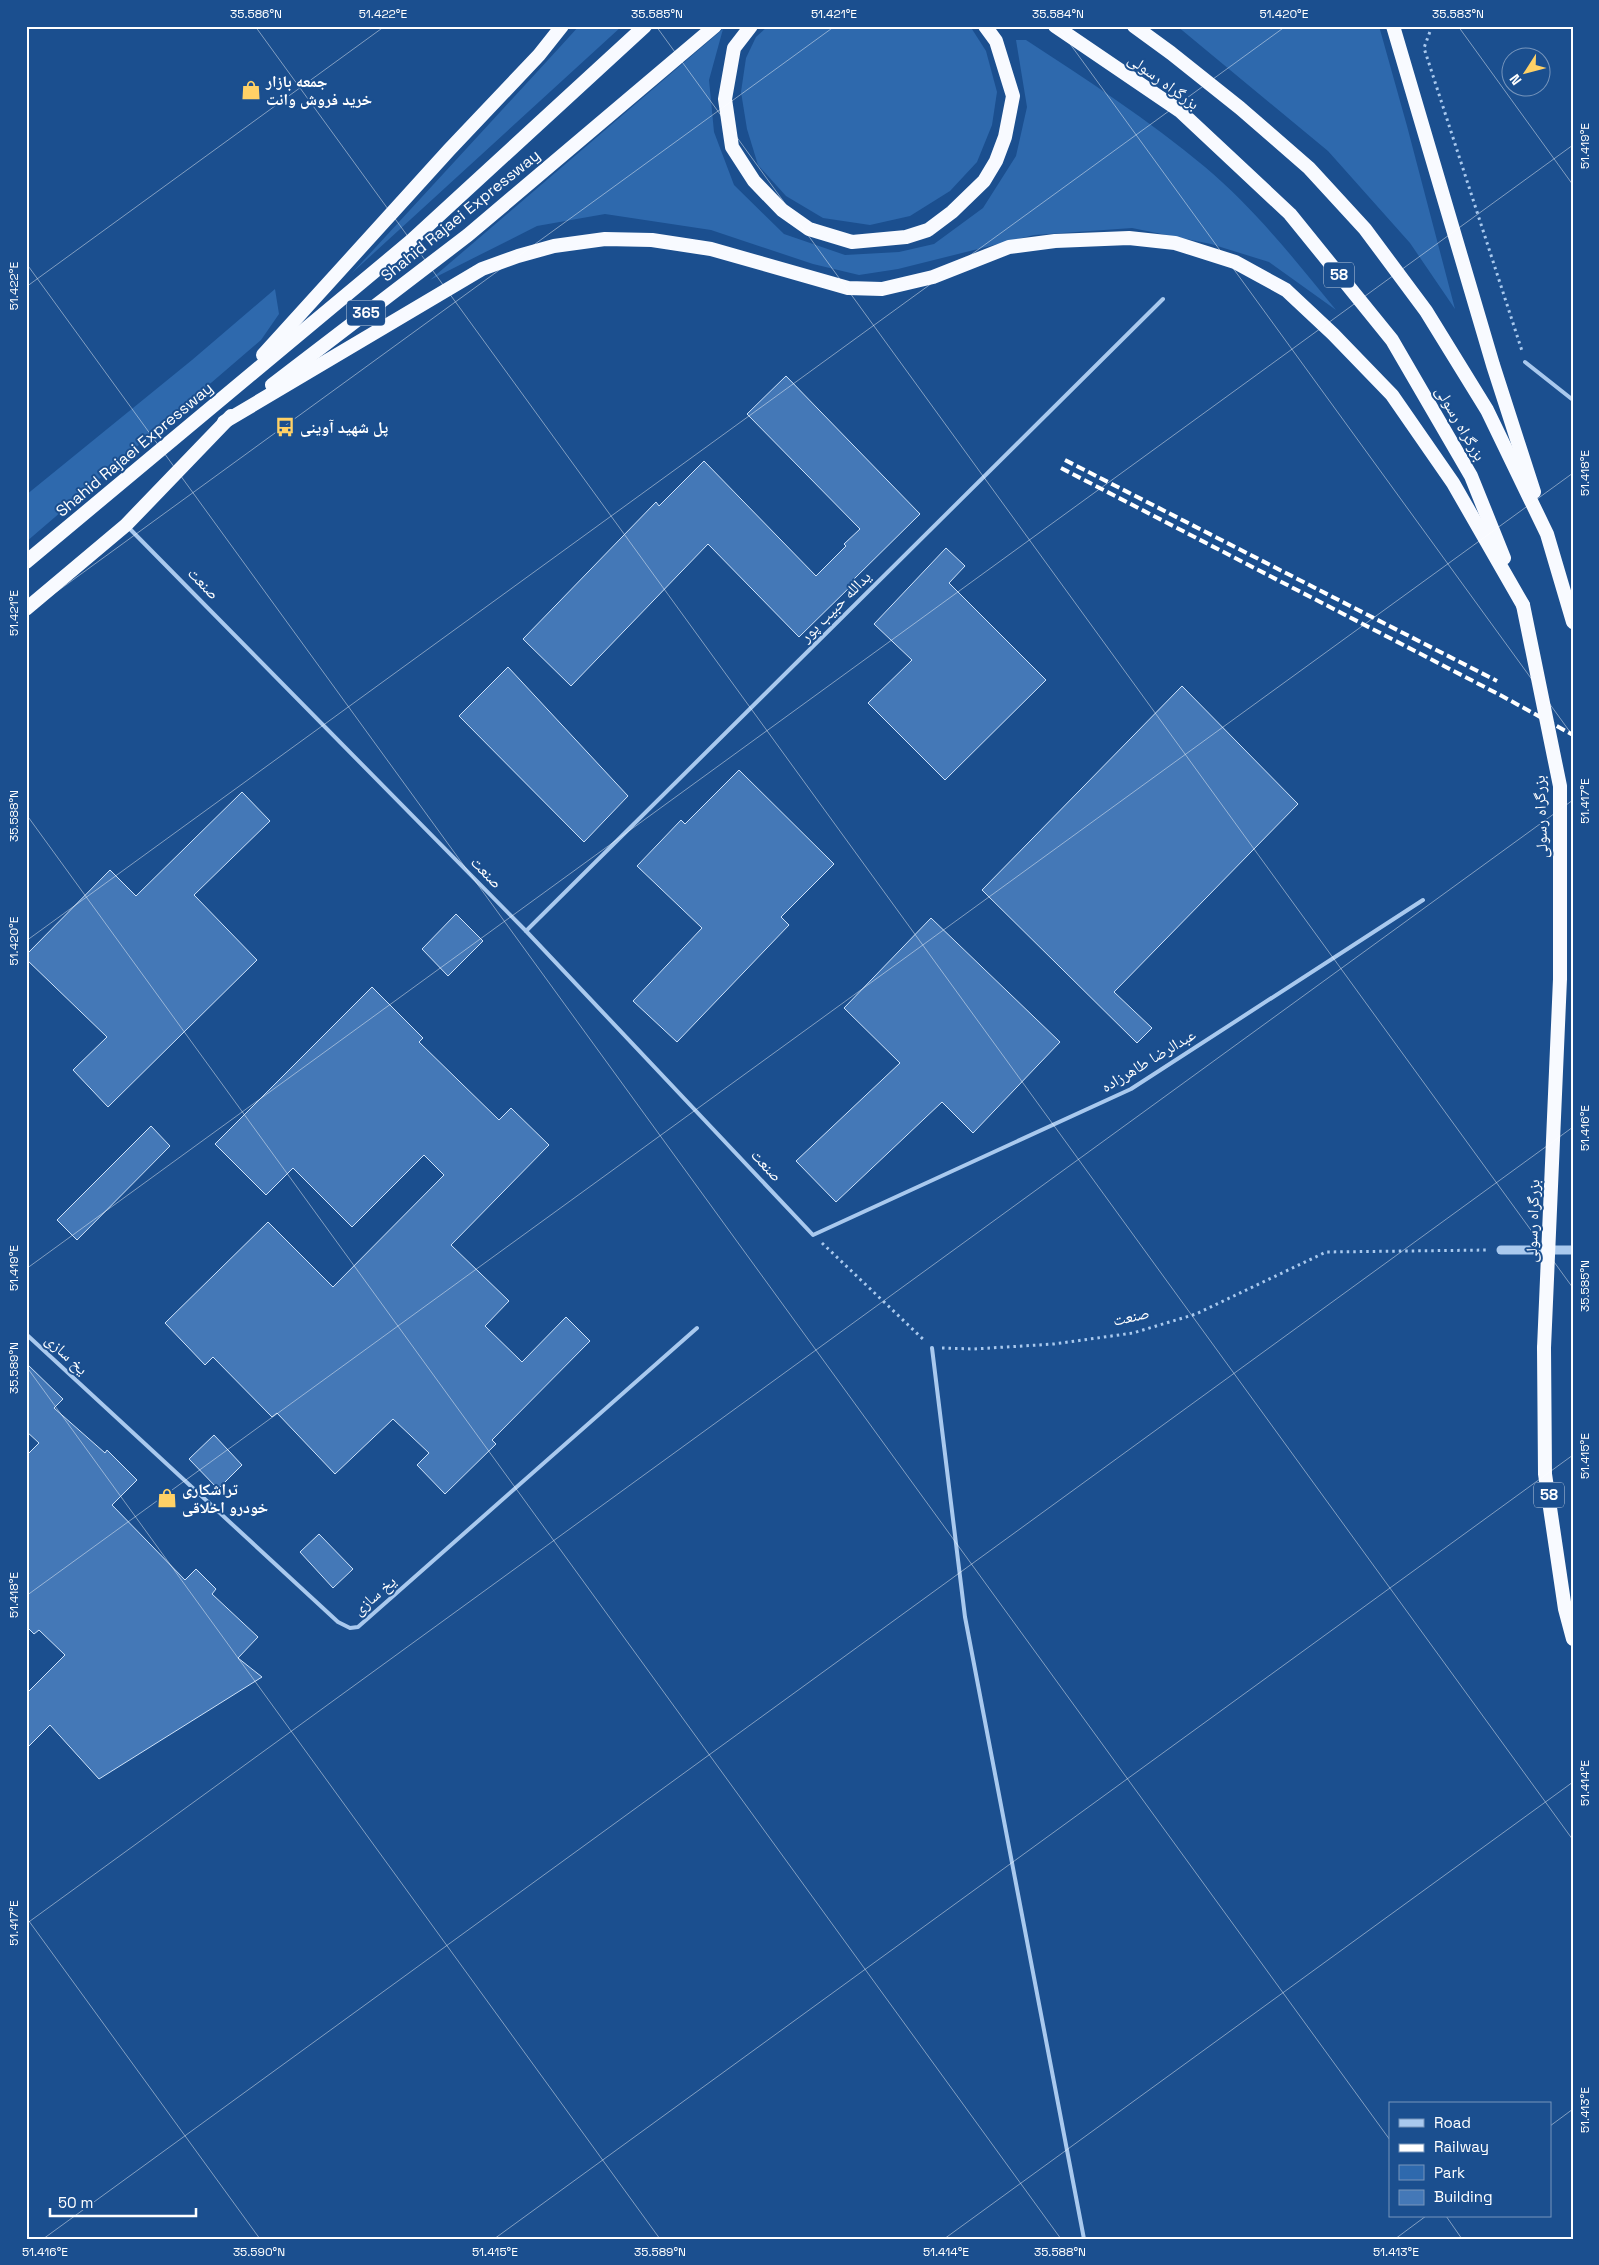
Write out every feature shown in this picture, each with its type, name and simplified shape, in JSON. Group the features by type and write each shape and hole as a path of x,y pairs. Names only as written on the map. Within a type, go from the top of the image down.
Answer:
{"highway":[{"path":"227,395 449,150 539,55 562,26"},
{"name":"Shahid Rajaei Expressway","path":"26,562 411,241 645,26"},
{"name":"Shahid Rajaei Expressway","path":"26,609 126,525 224,422 468,235 715,26"},
{"path":"752,26 734,48 725,99 732,147 754,181 782,210 809,229 852,242 906,237 928,230 952,212 984,181 996,161 1005,137 1012,96 996,41 985,26"},
{"name":"بزرگراه رسولی","path":"1055,26 1180,111 1290,214 1392,340 1471,476 1523,605 1560,786 1560,979 1544,1348 1546,1474 1565,1609 1573,1639"},
{"name":"بزرگراه رسولی","path":"1134,26 1171,52 1240,108 1309,168 1365,229 1426,312 1487,410 1547,534 1573,622"},
{"path":"1393,26 1493,365 1547,534"},
{"path":"224,422 482,270 518,256 554,246 605,239 652,240 711,249 848,288 882,289 933,277 1009,247 1055,240 1129,238 1175,243 1235,262 1286,290 1333,334 1392,395 1453,483 1523,605"}],"street":[{"path":"1501,1250 1573,1250"}],"lane":[{"name":"یدالله حبیب پور","path":"526,931 1162,299"},
{"path":"1525,362 1573,400"},
{"name":"صنعت","path":"126,525 526,931 813,1235"},
{"name":"عبدالرضا طاهرزاده","path":"813,1235 1131,1088 1423,900"},
{"name":"یخ سازی","path":"26,1334 338,1622 350,1628 358,1626 696,1328"},
{"path":"932,1348 966,1617 1084,2239"}],"path":[{"path":"1432,26 1424,48 1525,362"},
{"path":"813,1235 932,1348"},
{"name":"صنعت","path":"932,1348 974,1349 1054,1344 1133,1332 1196,1314 1326,1252 1501,1250"}],"green space":[{"path":"579,26 622,26 352,273 559,48"},
{"path":"768,26 970,26 986,51 997,92 992,125 977,162 950,191 910,216 870,225 823,218 786,196 758,165 747,129 741,92 746,58 756,37"},
{"path":"1177,26 1379,26 1455,309 1410,243 1328,151"},
{"path":"723,29 709,80 714,132 734,185 784,234 845,255 899,252 934,244 983,208 1016,156 1027,107 1016,40 1026,40 1095,85 1205,167 1258,218 1336,310 1269,262 1211,244 1132,228 1034,235 898,269 859,275 813,264 711,230 605,214 537,226 430,280"},
{"path":"275,289 279,314 261,340 26,542 26,495 192,360"}],"building":[{"path":"786,376 920,514 799,637 708,544 571,686 523,639 656,502 659,506 704,461 816,576 860,529 747,414"},
{"path":"946,548 965,566 949,583 1046,680 945,780 868,703 912,660 874,624"},
{"path":"508,667 628,796 584,842 459,716"},
{"path":"1182,686 1298,804 1114,992 1152,1028 1137,1043 982,890"},
{"path":"739,770 834,864 781,917 789,925 677,1042 633,1001 702,928 637,866 681,820 685,824"},
{"path":"242,792 270,821 194,895 257,960 108,1107 73,1070 107,1037 26,959 26,955 110,870 136,896"},
{"path":"456,914 483,941 448,976 422,949"},
{"path":"931,918 1060,1042 973,1133 942,1102 836,1202 796,1161 900,1063 844,1008"},
{"path":"372,987 423,1038 419,1042 499,1120 511,1108 549,1145 451,1245 509,1301 485,1326 522,1362 566,1317 590,1341 492,1440 496,1444 445,1494 417,1465 429,1453 393,1419 335,1474 277,1413 272,1417 213,1357 205,1365 165,1323 268,1222 333,1287 444,1175 424,1155 352,1227 293,1168 266,1195 215,1144"},
{"path":"151,1126 170,1146 77,1240 57,1220"},
{"path":"26,1363 63,1399 54,1408 105,1453 107,1450 137,1480 112,1505 185,1580 196,1569 216,1589 212,1594 258,1637 238,1658 262,1677 99,1779 50,1725 26,1749 26,1694 65,1655 39,1630 34,1634 26,1626 26,1456 39,1443 26,1431"},
{"path":"214,1435 242,1465 218,1489 189,1459"},
{"path":"319,1534 353,1569 333,1588 300,1552"}],"railway":[{"path":"1065,460 1497,681"},
{"path":"1061,468 1502,696 1573,735"}],"place":[{"name":"جمعه بازار خرید فروش وانت","path":"251,90"},
{"name":"پل شهید آوینی","path":"285,427"},
{"name":"تراشکاری خودرو اخلاقی","path":"167,1498"}]}
